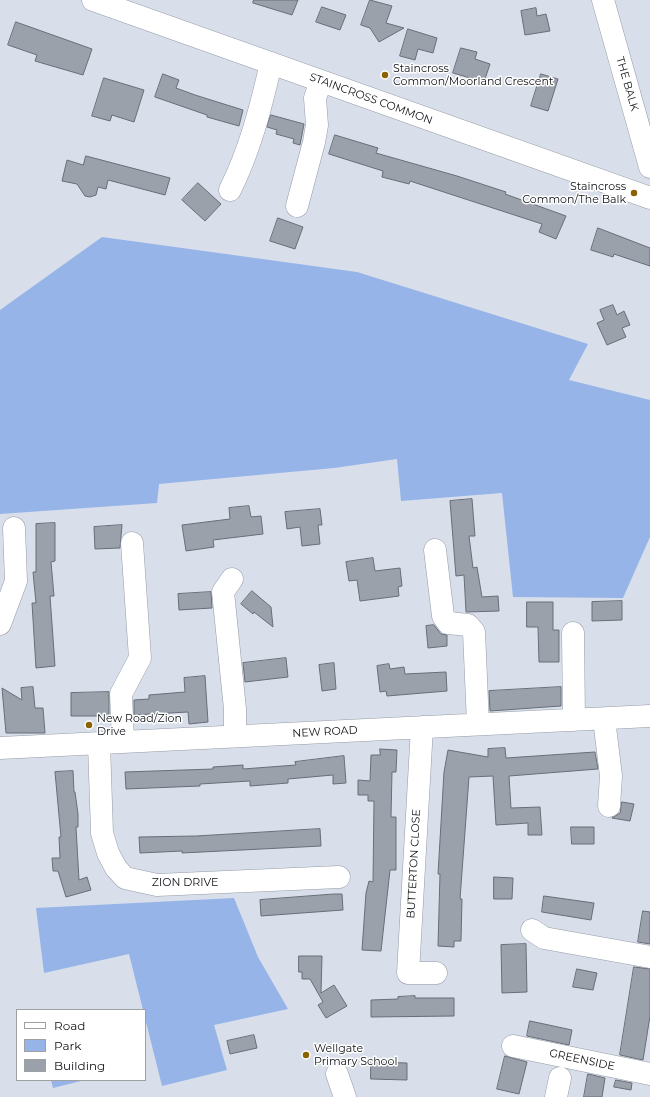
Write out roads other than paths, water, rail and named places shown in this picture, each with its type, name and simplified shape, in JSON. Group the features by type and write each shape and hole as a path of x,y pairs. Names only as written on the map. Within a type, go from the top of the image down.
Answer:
{"street":[{"name":"STAINCROSS COMMON","path":"93,0 650,198"},
{"name":"THE BALK","path":"607,1 650,167"},
{"path":"230,190 240,170 259,114 271,63"},
{"path":"297,206 314,142 317,125 315,98 321,81"},
{"path":"2,615 16,581 14,528"},
{"path":"123,742 121,694 140,658 132,543"},
{"path":"435,550 442,616 448,623 468,625 474,632 478,724"},
{"path":"232,579 223,592 235,710 236,736"},
{"path":"573,633 574,720"},
{"name":"NEW ROAD","path":"0,748 650,716"},
{"path":"604,719 611,776 609,806"},
{"name":"BUTTERTON CLOSE","path":"422,727 408,973 436,973"},
{"name":"ZION DRIVE","path":"99,744 102,833 108,853 116,868 125,878 157,885 339,877"},
{"path":"532,930 544,938 650,957"},
{"name":"GREENSIDE","path":"513,1046 650,1074"},
{"path":"337,1074 345,1097"}],"place":[{"name":"Staincross Common/Moorland Crescent","path":"385,75"},
{"name":"Staincross Common/The Balk","path":"634,193"},
{"name":"New Road/Zion Drive","path":"89,725"},
{"name":"Wellgate Primary School","path":"306,1055"}]}
